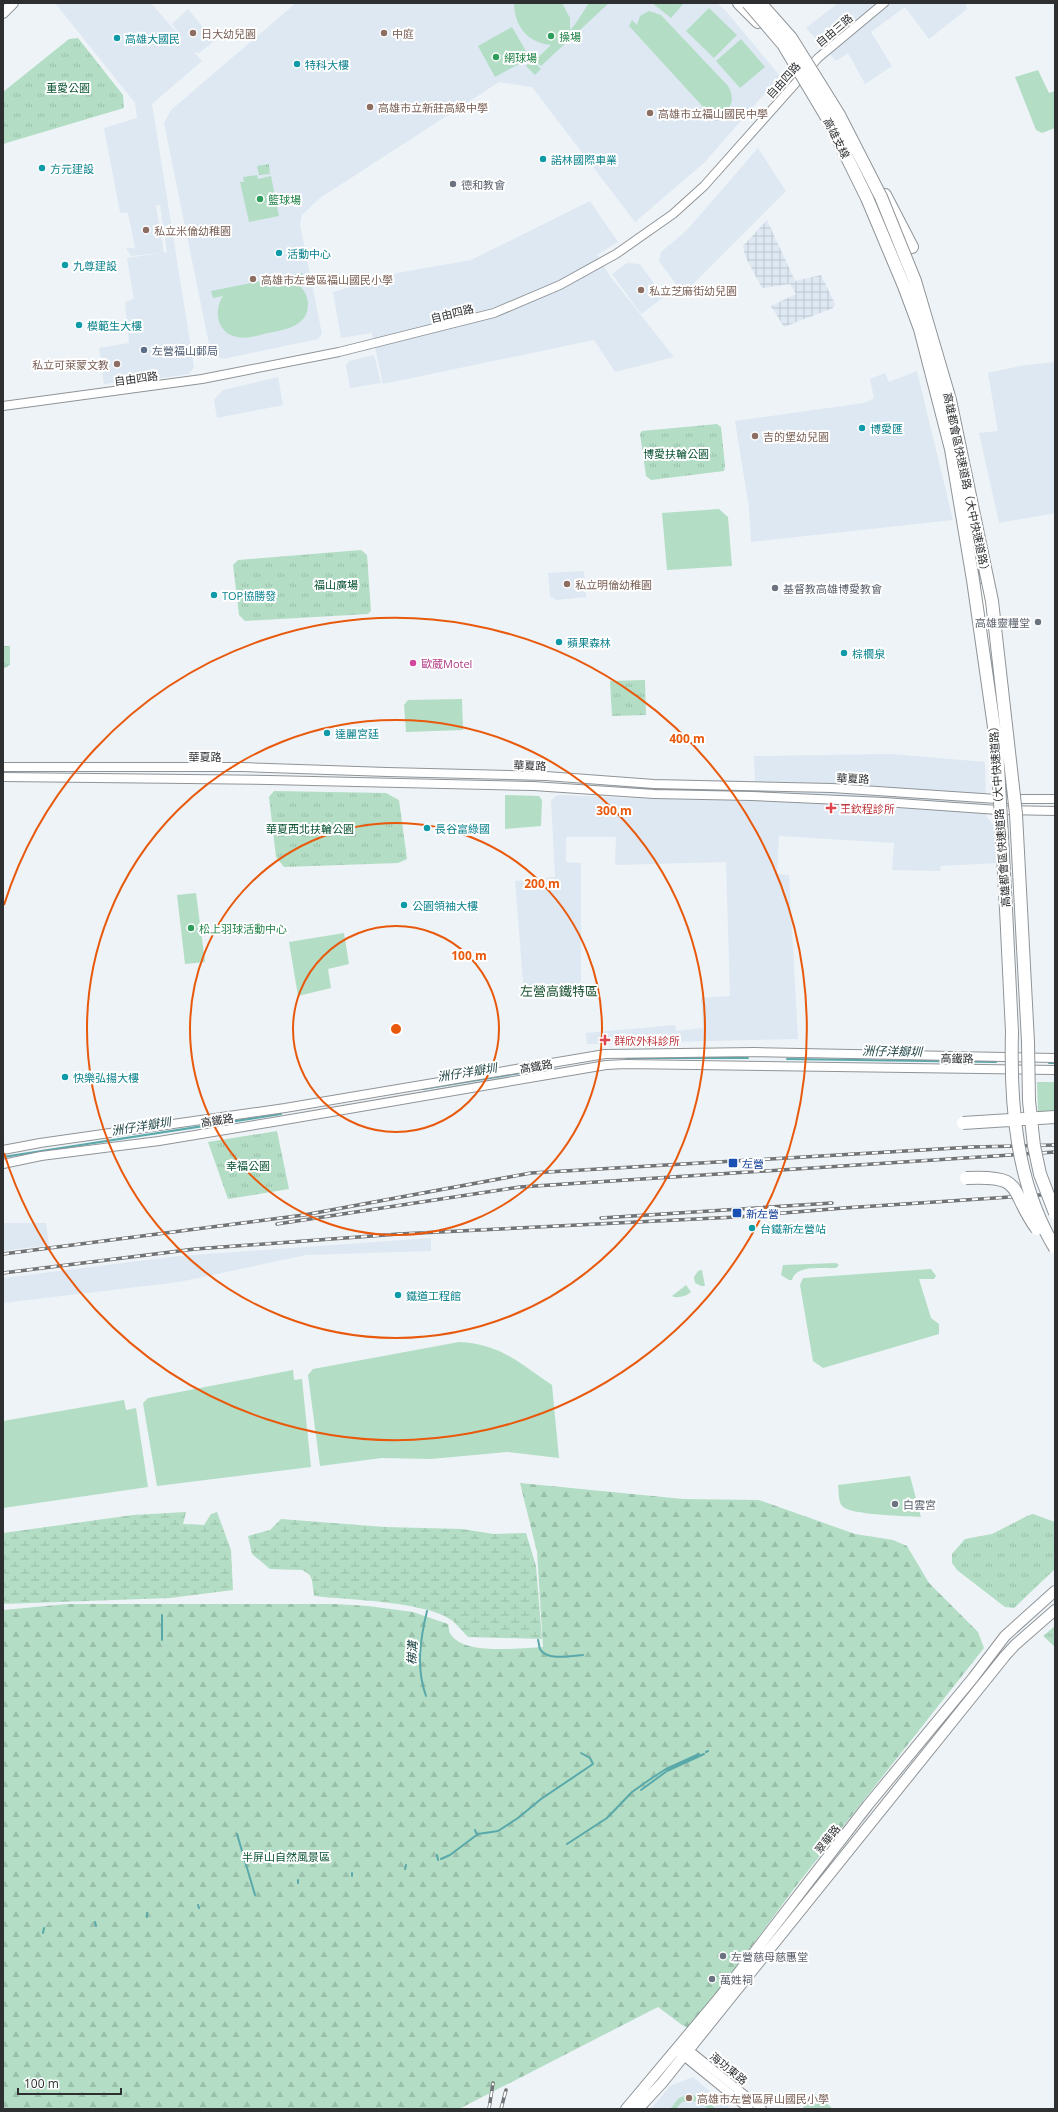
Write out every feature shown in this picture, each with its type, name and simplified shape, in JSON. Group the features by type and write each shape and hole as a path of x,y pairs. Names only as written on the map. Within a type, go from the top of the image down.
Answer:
{"highway":[{"path":"739,3 773,36"},
{"name":"高雄支線","path":"748,3 783,44 829,121 909,284"},
{"name":"高雄支線","path":"760,3 792,38 839,115 880,197 909,284"},
{"path":"767,3 801,43 864,151 912,247"},
{"name":"高雄都會區快速道路（大中快速道路）","path":"909,284 951,449 971,565 997,748 1012,1032 1011,1066 1019,1151 1026,1183 1034,1208 1055,1248"},
{"name":"高雄都會區快速道路（大中快速道路）","path":"909,284 950,400 992,601 1018,835 1028,1042 1029,1101 1034,1146 1040,1174 1055,1214"},
{"path":"982,590 994,685 1007,814 1006,909"},
{"path":"1011,805 1020,1042 1029,1101"},
{"path":"1012,1032 1022,1130 1030,1172 1041,1208 1055,1236"},
{"path":"1055,1117 963,1127 1055,1124"},
{"path":"966,1178 993,1177 1012,1185 1018,1193 1030,1218 1055,1254"}],"main road":[{"path":"3,13 14,3"},
{"name":"翠華路","path":"638,2109 868,1805 973,1678 1005,1636 1055,1591"},
{"name":"翠華路","path":"626,2109 683,2050 918,1766 965,1705 1015,1645 1055,1610"}],"street":[{"name":"自由三路","path":"818,58 884,3"},
{"name":"自由四路","path":"3,406 208,378 339,352 473,319 511,306 580,275 626,248 673,214 713,176 818,58"},
{"name":"華夏路","path":"3,767 243,767 546,776 654,784 877,790 1055,811"},
{"name":"華夏路","path":"3,777 269,780 533,786 654,794 870,802 1011,805 1055,799"},
{"name":"高鐵路","path":"3,1150 40,1143 285,1108 604,1054 755,1052 1055,1058"},
{"name":"高鐵路","path":"3,1164 42,1156 159,1141 606,1066 626,1064 1055,1070"},
{"name":"海功東路","path":"683,2050 749,2109"},
{"name":"海功東路","path":"683,2050 762,2109"}],"shaded area":[{"path":"55,3 151,3 184,41 172,24 188,9 214,41 199,53 194,52 202,61 152,104 194,367 189,374 134,382 134,380 104,384 99,348 129,343 125,302 134,299 127,258 161,253 131,256 126,248 135,248 128,213 120,213 104,128 137,118 135,103","holes":["160,205 167,252 164,253 156,206 154,206"]},
{"path":"296,3 717,3 726,11 780,76 704,163 635,222 532,87 499,82 320,198 302,215 300,225 322,334 318,339 223,359 211,354 164,123 171,110"},
{"path":"838,3 965,3 967,9 929,39 905,7 871,32 892,66 865,84 848,53 836,61 806,28"},
{"path":"758,148 786,191 683,294 659,261 661,252 687,230"},
{"path":"590,201 618,242 597,255 610,276 674,357 615,372 594,340 383,384 372,333 341,338 333,292 397,273 471,260"},
{"path":"767,220 795,281 821,275 835,304 833,308 784,327 771,306 796,294 790,284 762,288 745,256 743,246"},
{"name":"私立芝麻街幼兒園","path":"627,263 640,264 664,297 641,314 612,274"},
{"path":"374,355 381,383 350,388 346,366 349,361"},
{"path":"1055,362 1055,513 999,523 979,433 998,431 988,373 1020,366"},
{"path":"917,371 953,520 751,542 749,508 735,421 864,403 874,398 870,379 885,373 889,382"},
{"path":"278,377 283,405 217,418 214,400 223,390"},
{"name":"私立明倫幼稚園","path":"584,571 586,597 556,600 550,596 548,573"},
{"path":"890,754 985,762 986,816 996,828 998,863 941,866 940,871 892,870 894,843 779,836 777,874 789,875 798,1039 587,1044 586,1033 675,1025 676,1031 703,1028 701,998 730,996 726,862 615,865 616,837 566,837 566,862 581,863 581,985 524,994 515,881 555,877 551,800 558,795 655,799 656,779 755,781 754,756"},
{"path":"3,1223 46,1223 49,1245 3,1251"},
{"path":"431,1238 431,1251 306,1255 179,1282 3,1303 3,1278 179,1256"},
{"name":"高雄市左營區屏山國民小學","path":"693,2077 731,2109 651,2109 670,2086"}],"green space":[{"name":"操場","path":"514,3 562,3 570,18 570,30 589,3 609,3 541,66 535,60 551,45 536,41 524,32 517,19"},
{"path":"652,3 684,3 671,18"},
{"path":"709,8 737,35 714,58 686,31"},
{"path":"649,11 661,15 728,86 732,95 730,107 718,114 721,117 716,121 629,26 632,20 637,25 640,16"},
{"path":"512,27 530,58 495,77 478,46"},
{"name":"重愛公園","path":"78,38 123,95 124,108 3,144 3,92 69,39"},
{"path":"741,39 765,67 740,88 716,61"},
{"path":"532,60 541,69 535,75 526,66"},
{"path":"1038,70 1049,93 1055,91 1055,128 1042,133 1036,130 1015,77"},
{"path":"269,164 270,174 259,175 257,166"},
{"name":"籃球場","path":"257,175 258,179 271,176 279,216 249,222 240,182 244,182 243,177"},
{"path":"302,273 304,279 293,281 304,291 308,300 307,312 299,323 286,329 244,338 230,335 221,326 218,308 223,296 213,298 211,291"},
{"name":"博愛扶輪公園","path":"717,424 721,427 725,466 724,471 651,480 646,476 640,434 642,431"},
{"path":"719,509 728,517 732,566 667,570 662,513"},
{"name":"福山廣場","path":"361,550 367,555 371,611 368,614 245,621 239,615 233,565 238,560"},
{"path":"3,646 10,646 10,665 3,669"},
{"path":"645,680 646,715 612,716 610,681"},
{"path":"462,699 463,730 406,732 404,705 408,700"},
{"name":"華夏西北扶輪公園","path":"274,791 386,793 399,800 407,859 398,863 284,867 276,857 269,797"},
{"path":"505,795 539,796 542,800 541,826 505,829"},
{"name":"松上羽球活動中心","path":"196,893 205,962 185,964 177,895"},
{"path":"344,933 349,964 328,969 331,988 298,996 289,942"},
{"path":"1037,1082 1055,1082 1055,1115 1038,1113"},
{"name":"幸福公園","path":"277,1131 289,1189 228,1199 208,1142"},
{"path":"836,1263 839,1265 836,1268 805,1269 795,1275 792,1280 789,1280 781,1275 783,1265"},
{"path":"931,1269 936,1276 934,1279 919,1279 931,1318 939,1324 939,1334 823,1368 813,1361 800,1285 803,1278"},
{"path":"702,1270 705,1286 695,1283 694,1277 698,1271"},
{"path":"686,1285 691,1292 685,1296 672,1296"},
{"path":"459,1342 487,1346 509,1356 552,1385 559,1458 507,1452 431,1459 382,1458 320,1466 308,1375 313,1369"},
{"path":"293,1370 294,1380 302,1379 311,1467 157,1486 143,1403 148,1398"},
{"path":"124,1400 126,1410 136,1408 148,1487 3,1508 3,1421"},
{"path":"910,1476 921,1517 855,1511 842,1506 839,1499 838,1485"},
{"name":"半屏山自然風景區","path":"520,1483 683,1499 759,1500 855,1534 893,1540 907,1546 929,1583 978,1632 984,1648 796,1886 691,2029 682,2025 658,2007 459,2109 3,2109 3,1610 67,1604 335,1604 368,1606 413,1612 448,1624 451,1635 459,1642 469,1646 494,1649 543,1647 537,1552"},
{"path":"186,1512 183,1524 204,1525 211,1514 217,1512 231,1550 233,1590 170,1598 3,1604 3,1533 133,1515"},
{"path":"1033,1514 1055,1522 1055,1569 1014,1608 1005,1607 957,1570 952,1563 952,1554 965,1539 992,1534"},
{"path":"281,1519 385,1527 462,1529 494,1534 526,1533 536,1566 542,1639 468,1637 453,1621 441,1614 425,1609 386,1602 314,1596 312,1580 309,1574 302,1570 270,1569 252,1554 248,1536 270,1530"},
{"path":"1055,1626 1055,1647 1043,1636"},
{"path":"815,2093 833,2109 802,2109"},
{"path":"694,2095 702,2097 709,2101 715,2109 710,2109 698,2102 689,2101 682,2102 676,2109 670,2109 679,2098"}],"waterway":[{"name":"洲仔洋瓣圳","path":"626,1058 748,1058"},
{"name":"洲仔洋瓣圳","path":"787,1059 996,1062"},
{"name":"洲仔洋瓣圳","path":"1049,1063 1055,1063"},
{"name":"洲仔洋瓣圳","path":"423,1089 539,1070"},
{"name":"洲仔洋瓣圳","path":"3,1157 281,1114"},
{"name":"梯溝","path":"426,1696 421,1675 420,1654 422,1633 427,1611"},
{"path":"162,1615 162,1640"},
{"path":"538,1640 540,1649 543,1653 548,1655 560,1657 583,1655"},
{"path":"441,1859 450,1855 478,1834 498,1831 518,1818 541,1799 593,1764 590,1758 581,1753"},
{"path":"567,1844 607,1818 632,1792 652,1778 666,1769 699,1754"},
{"path":"641,1790 667,1771 704,1754"},
{"path":"475,1830 477,1835"},
{"name":"梯溝","path":"237,1834 255,1895"},
{"path":"437,1855 438,1860"},
{"path":"405,1869 406,1865"},
{"path":"95,1922 96,1926"},
{"path":"43,1933 44,1928"}],"railway":[{"path":"3,1254 304,1215 531,1173 973,1147 1055,1145"},
{"path":"277,1224 520,1187 1055,1152"},
{"path":"3,1273 195,1249 399,1234 736,1217 844,1208 1055,1194"},
{"path":"601,1218 832,1203"},
{"path":"489,2109 493,2083"},
{"path":"501,2109 506,2090"}],"place":[{"name":"日大幼兒園","path":"193,33"},
{"name":"中庭","path":"384,33"},
{"name":"操場","path":"551,36"},
{"name":"高雄大國民","path":"117,38"},
{"name":"網球場","path":"496,57"},
{"name":"特科大樓","path":"297,64"},
{"name":"高雄市立新莊高級中學","path":"370,107"},
{"name":"高雄市立福山國民中學","path":"650,113"},
{"name":"諾林國際車業","path":"543,159"},
{"name":"方元建設","path":"42,168"},
{"name":"德和教會","path":"453,184"},
{"name":"籃球場","path":"260,199"},
{"name":"私立米倫幼稚園","path":"146,230"},
{"name":"活動中心","path":"279,253"},
{"name":"九尊建設","path":"65,265"},
{"name":"高雄市左營區福山國民小學","path":"253,279"},
{"name":"私立芝麻街幼兒園","path":"641,290"},
{"name":"模範生大樓","path":"79,325"},
{"name":"左營福山郵局","path":"144,350"},
{"name":"私立可萊蒙文教","path":"117,364"},
{"name":"博愛匯","path":"862,428"},
{"name":"吉的堡幼兒園","path":"755,436"},
{"name":"私立明倫幼稚園","path":"567,584"},
{"name":"基督教高雄博愛教會","path":"775,588"},
{"name":"TOP協勝發","path":"214,595"},
{"name":"高雄靈糧堂","path":"1038,622"},
{"name":"蘋果森林","path":"559,642"},
{"name":"棕櫚泉","path":"844,653"},
{"name":"歐葳Motel","path":"413,663"},
{"name":"達麗宮廷","path":"327,733"},
{"name":"王欽程診所","path":"831,808"},
{"name":"長谷富綠國","path":"427,828"},
{"name":"公園領袖大樓","path":"404,905"},
{"name":"松上羽球活動中心","path":"191,928"},
{"name":"群欣外科診所","path":"605,1040"},
{"name":"快樂弘揚大樓","path":"65,1077"},
{"name":"左營","path":"733,1163"},
{"name":"新左營","path":"737,1213"},
{"name":"台鐵新左營站","path":"752,1228"},
{"name":"鐵道工程館","path":"398,1295"},
{"name":"白雲宮","path":"895,1504"},
{"name":"左營慈母慈惠堂","path":"723,1956"},
{"name":"萬姓祠","path":"712,1979"},
{"name":"高雄市左營區屏山國民小學","path":"689,2098"}],"district":[{"name":"左營高鐵特區","path":"559,991"}]}
